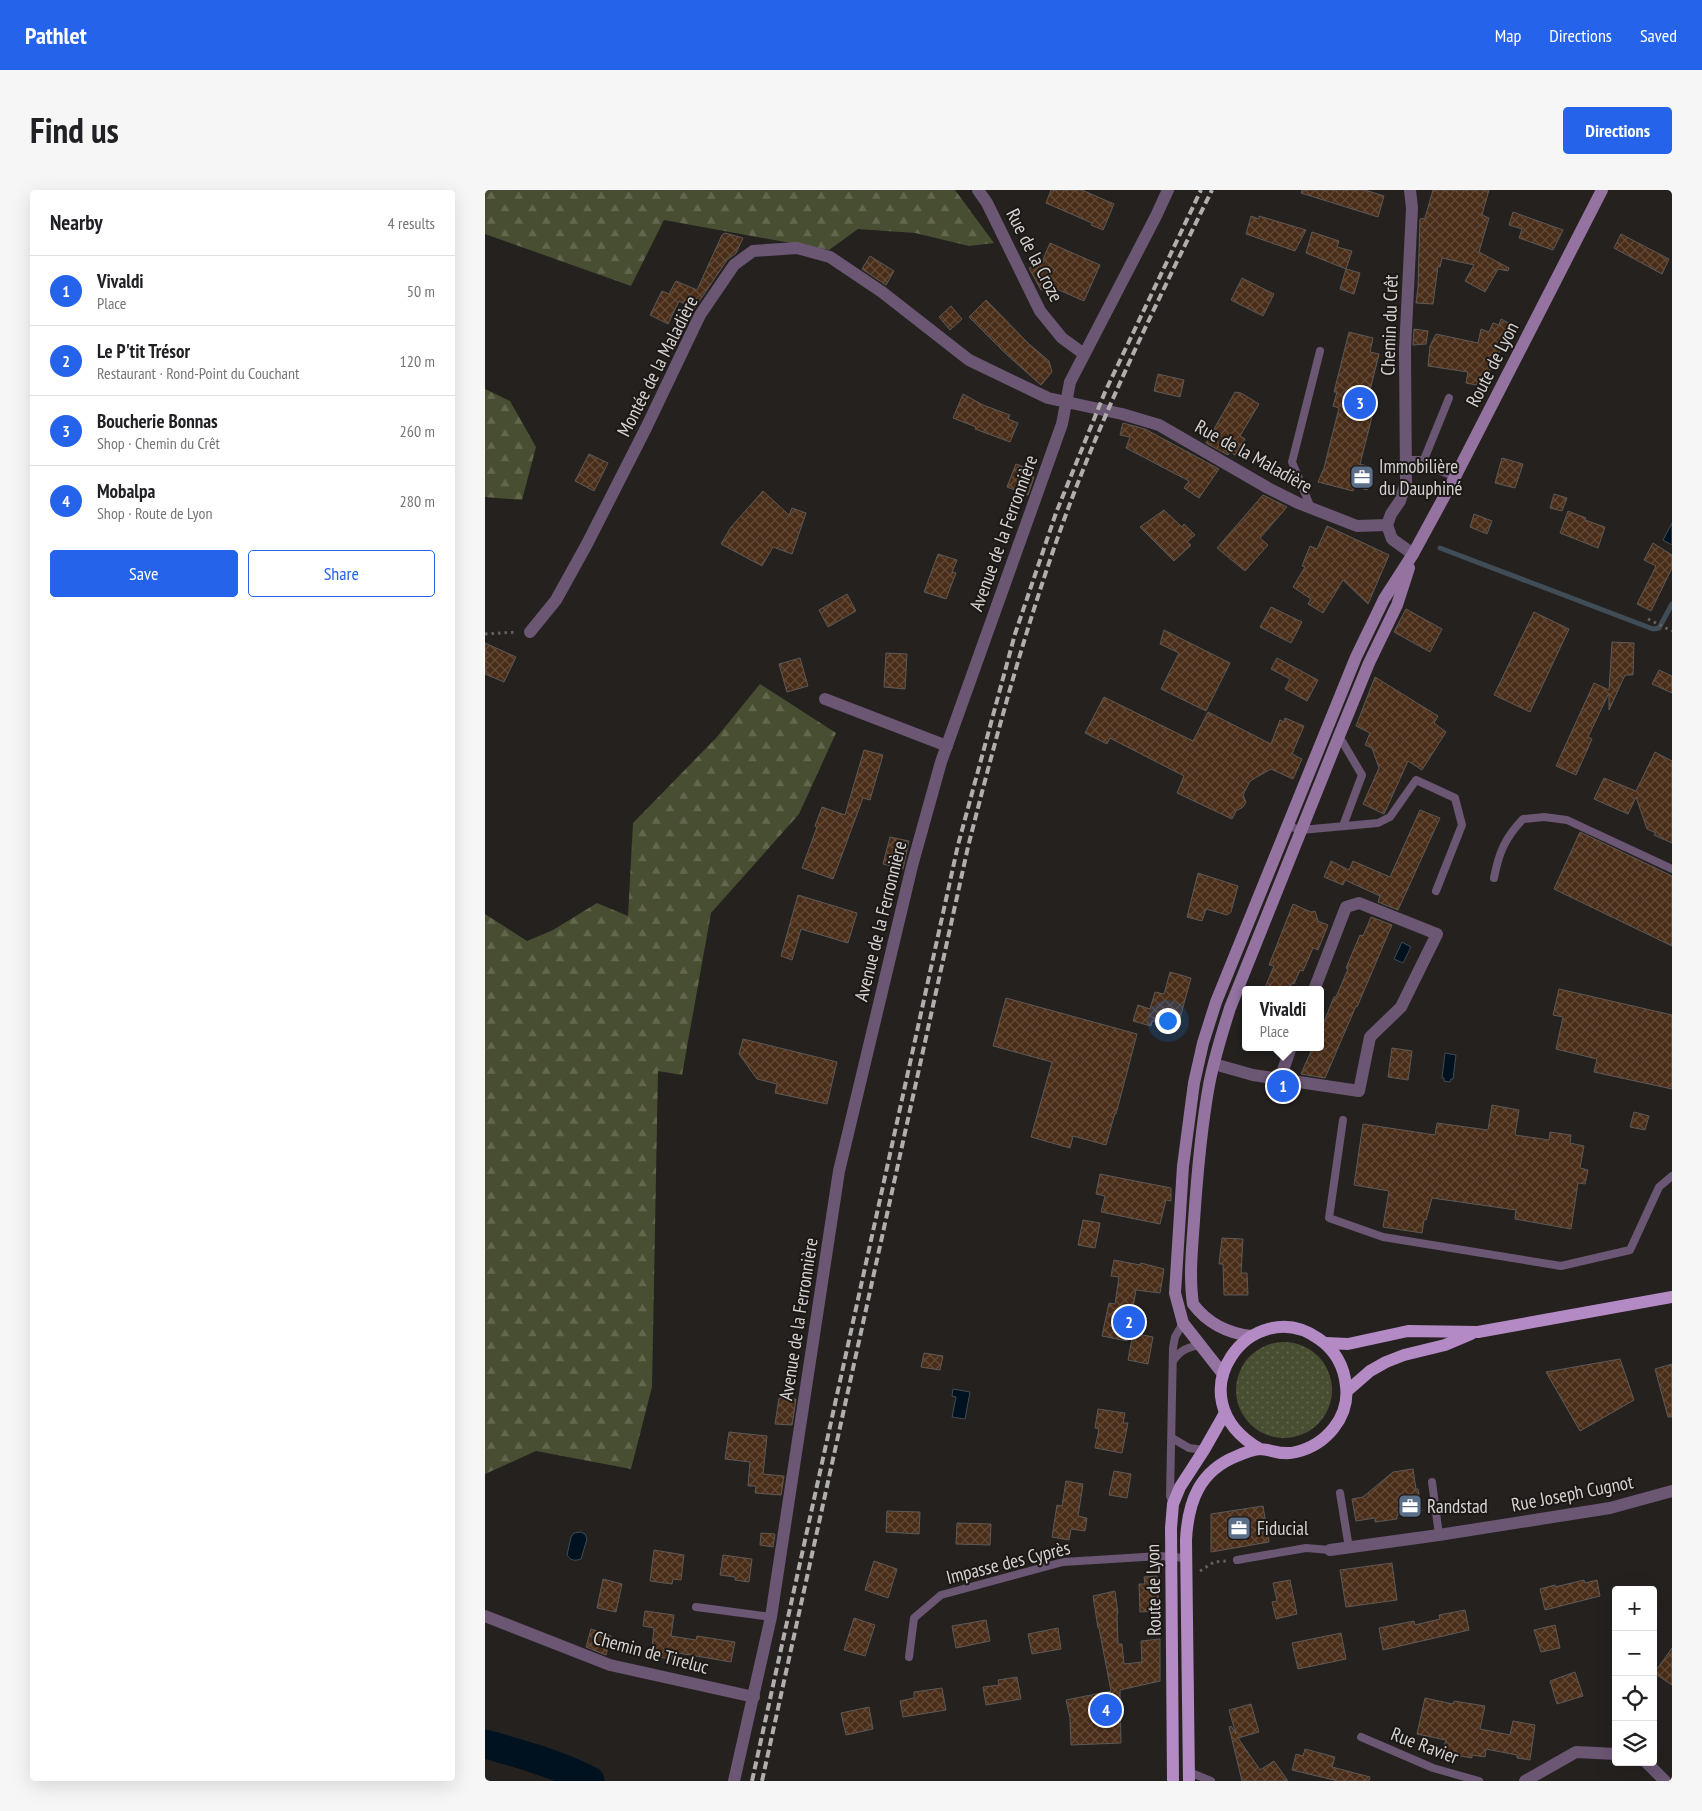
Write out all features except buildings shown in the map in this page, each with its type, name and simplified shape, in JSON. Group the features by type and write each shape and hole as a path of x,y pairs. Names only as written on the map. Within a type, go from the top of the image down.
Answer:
{"main road":[{"name":"Route de Lyon","path":"1413,554 1456,475 1602,190"},
{"path":"1251,1336 1224,1330 1213,1324 1193,1304 1191,1290 1192,1246 1198,1167 1209,1085 1230,1008 1369,663 1397,605 1413,554"},
{"path":"1223,1374 1183,1323 1175,1293 1183,1166 1194,1083 1203,1043 1216,1002 1356,657 1384,599 1413,554"},
{"path":"1326,1344 1348,1344 1408,1331 1477,1332 1672,1297"},
{"path":"1282,1327 1298,1329 1313,1334 1326,1344 1337,1357 1345,1374 1347,1391 1344,1408 1337,1424 1325,1438 1311,1447 1295,1453 1277,1453 1260,1449 1245,1441 1233,1428 1225,1413 1221,1394 1223,1374 1229,1359 1239,1346 1251,1336 1266,1330 1282,1327"},
{"path":"1347,1391 1370,1371 1385,1362 1404,1355 1445,1345 1477,1332"},
{"name":"Route de Lyon","path":"1173,1781 1171,1528 1173,1504 1186,1475 1204,1450 1225,1413"},
{"name":"Route de Lyon","path":"1189,1776 1187,1519 1198,1487 1209,1474 1231,1458 1260,1449"}],"street":[{"name":"Rue de la Croze","path":"978,190 987,203 1040,311 1062,338 1084,354"},
{"name":"Avenue de la Ferronnière","path":"734,1781 771,1616 839,1171 912,866 947,746 1061,424 1070,382 1168,190"},
{"name":"Chemin du Crêt","path":"1387,525 1391,514 1400,501 1405,482 1405,350 1413,208 1410,190"},
{"name":"Montée de la Maladière","path":"530,632 555,600 587,544 646,428 700,315 734,265 753,251 797,248 830,257 882,292 969,360 1048,398 1066,402"},
{"name":"Rue de la Maladière","path":"1066,402 1089,406 1159,425 1268,488 1311,508 1357,526 1387,525"},
{"path":"1406,462 1423,462 1456,475"},
{"path":"1387,525 1392,539 1413,554"},
{"path":"825,699 947,746"},
{"path":"1214,1064 1253,1075 1359,1091 1370,1037 1401,1007 1437,934 1359,903 1346,907 1316,986"},
{"path":"1281,1079 1290,1051"},
{"name":"Rue Joseph Cugnot","path":"1330,1550 1610,1508 1672,1490"},
{"name":"Chemin de Tireluc","path":"485,1616 610,1665 754,1697"},
{"path":"1525,1781 1576,1752 1612,1754"},
{"path":"1650,1766 1665,1781"}],"lane":[{"path":"1311,508 1292,462 1320,351"},
{"path":"1423,462 1449,398"},
{"path":"1339,736 1362,774 1343,826"},
{"path":"1288,826 1301,830 1378,823 1390,816 1416,780 1455,798 1462,826 1436,891"},
{"path":"1494,878 1498,859 1509,834 1523,819 1544,817 1567,820 1672,869"},
{"path":"1343,1120 1329,1218 1393,1238 1561,1266 1630,1250 1659,1187 1672,1176"},
{"path":"1173,1504 1170,1496 1173,1361 1175,1337 1183,1323"},
{"path":"1173,1361 1178,1353 1186,1348 1201,1345"},
{"path":"1172,1438 1189,1448 1204,1450"},
{"path":"1431,1482 1439,1535"},
{"path":"1340,1493 1349,1548"},
{"path":"1237,1560 1306,1548 1330,1550"},
{"name":"Impasse des Cyprès","path":"909,1657 914,1618 941,1594 1063,1562 1160,1556 1186,1558"},
{"path":"696,1607 771,1616"},
{"name":"Rue Ravier","path":"1361,1737 1433,1768 1479,1781"},
{"path":"1189,1776 1211,1781"}],"path":[{"path":"1647,619 1657,622 1672,631"},
{"path":"485,634 530,632"},
{"path":"1187,1578 1214,1562 1237,1560"}],"green space":[{"path":"485,190 955,190 994,243 969,246 915,233 858,229 829,250 664,220 631,286 485,234"},
{"path":"485,389 510,401 536,447 522,500 485,497"},
{"path":"760,684 836,733 799,814 711,913 682,1075 658,1071 652,1387 631,1469 536,1451 485,1474 485,914 527,941 553,930 597,903 628,916 633,823 716,738"},
{"path":"1284,1342 1302,1346 1318,1356 1328,1372 1332,1390 1328,1408 1318,1424 1302,1434 1284,1438 1266,1434 1250,1424 1240,1408 1236,1390 1240,1372 1250,1356 1266,1346"}],"water":[{"path":"1672,523 1672,545 1663,540"},
{"path":"1402,942 1411,947 1403,963 1394,959"},
{"path":"1445,1053 1456,1055 1453,1079 1450,1082 1444,1081 1444,1078 1442,1078"},
{"path":"953,1389 970,1392 965,1419 952,1417 956,1397 952,1396"},
{"path":"581,1532 585,1534 587,1539 581,1559 573,1560 567,1555 571,1537 574,1533"}],"waterway":[{"path":"1440,548 1653,629 1659,628 1672,604"},
{"path":"485,1744 552,1764 590,1781"}],"railway":[{"path":"752,1781 958,845 1015,634 1056,513 1105,392 1201,190"},
{"path":"762,1781 968,847 1012,681 1037,599 1081,475 1134,352 1212,190"}],"place":[{"name":"Boucherie Bonnas","path":"1360,403"},
{"name":"Immobilière du Dauphiné","path":"1362,477"},
{"name":"Vivaldi","path":"1283,1086"},
{"name":"Le P'tit Trésor","path":"1129,1322"},
{"name":"Randstad","path":"1410,1506"},
{"name":"Fiducial","path":"1239,1528"},
{"name":"Mobalpa","path":"1106,1710"}]}
